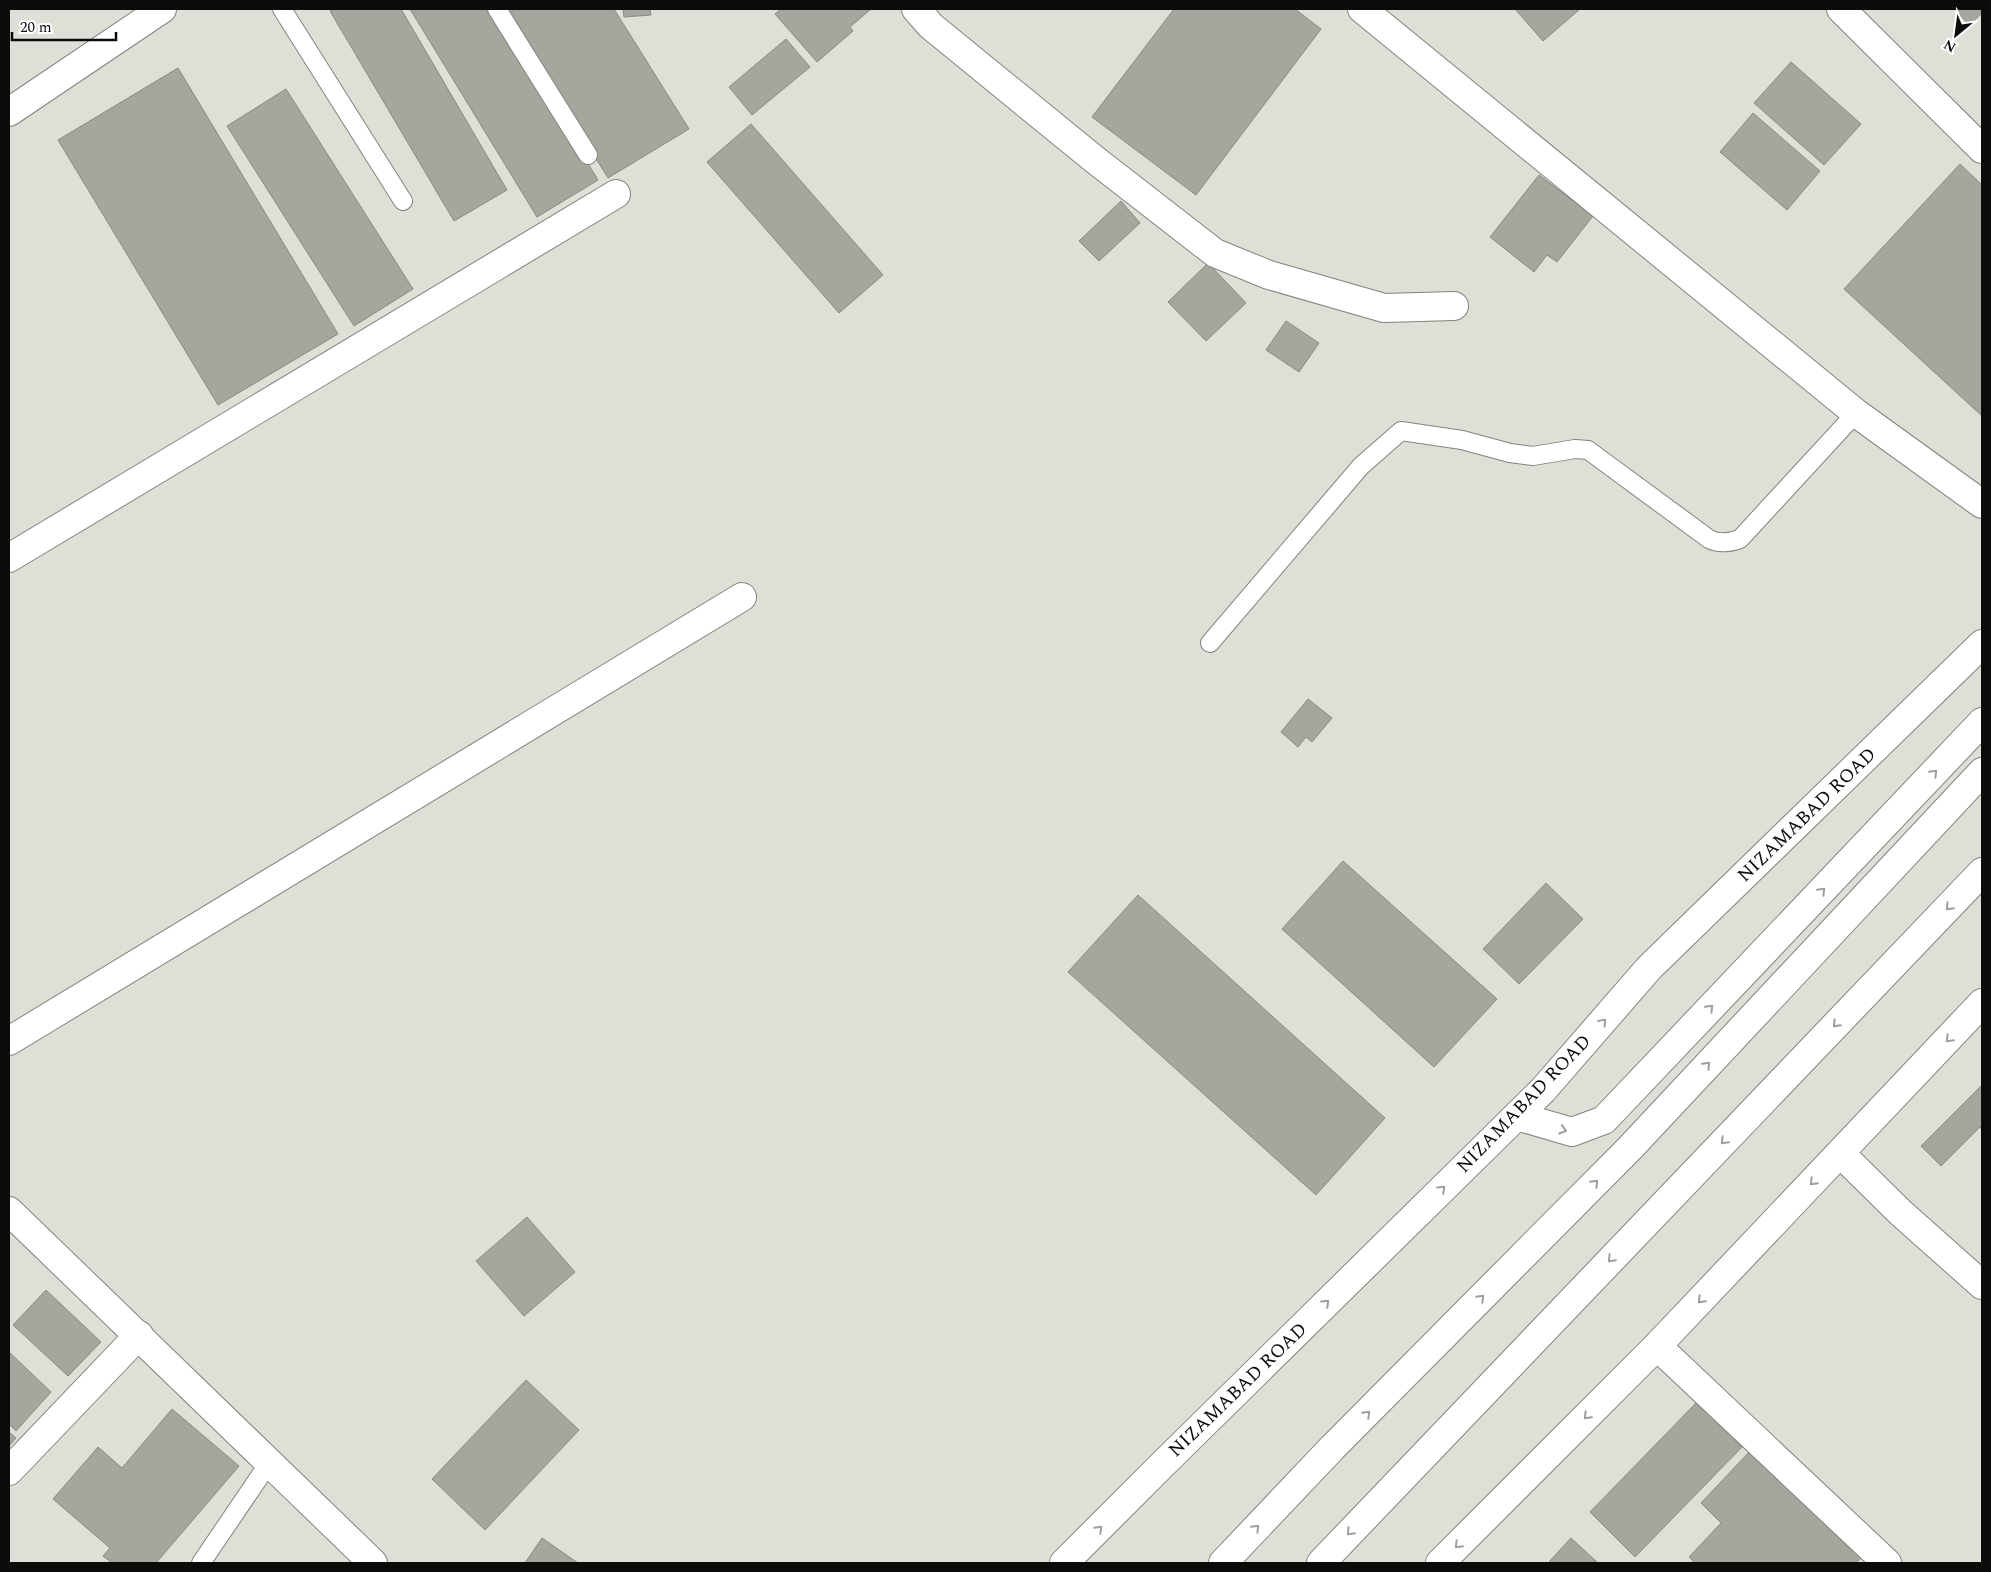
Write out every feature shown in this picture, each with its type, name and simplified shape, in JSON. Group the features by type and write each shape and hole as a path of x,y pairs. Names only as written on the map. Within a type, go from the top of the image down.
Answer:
{"main road":[{"path":"9,112 162,9"},
{"path":"916,9 931,26 1094,159 1215,253 1269,276 1384,308 1454,306"},
{"path":"1362,9 1856,413 1982,504"},
{"path":"1841,9 1982,149"},
{"path":"9,558 616,194"},
{"path":"9,1042 742,597"},
{"name":"NIZAMABAD ROAD","path":"1064,1563 1543,1090 1649,968 1982,644"},
{"path":"1517,1116 1572,1132 1604,1120 1982,722"},
{"path":"1223,1563 1332,1448 1630,1148 1982,772"},
{"path":"1321,1563 1982,872"},
{"path":"1440,1563 1657,1346 1982,1003"},
{"path":"1840,1153 1901,1213 1982,1285"},
{"path":"9,1211 140,1335 372,1563"},
{"path":"9,1471 140,1335"},
{"path":"1657,1346 1887,1563"}],"lane":[{"path":"282,9 403,201"},
{"path":"497,9 588,154"},
{"path":"1210,644 1361,466 1401,431 1462,440 1510,453 1533,456 1575,449 1588,450 1709,539 1715,542 1730,542 1740,539 1856,413"},
{"path":"201,1563 270,1462"}],"building":[{"path":"335,9 401,9 507,190 454,221 330,11"},
{"path":"410,9 494,9 598,180 537,217"},
{"path":"504,9 614,9 689,129 608,178"},
{"path":"623,9 650,9 651,15 624,17"},
{"path":"781,9 871,9 850,27 853,31 817,62 775,14"},
{"path":"1174,9 1295,9 1321,29 1196,195 1092,117"},
{"path":"1515,9 1580,9 1543,41"},
{"path":"1955,9 1982,9 1982,13 1969,25"},
{"path":"786,39 810,67 752,115 729,87"},
{"path":"1791,62 1861,124 1824,165 1754,103"},
{"path":"178,68 338,334 218,405 58,140"},
{"path":"286,89 413,289 354,326 227,126"},
{"path":"1753,113 1820,171 1787,210 1720,152"},
{"path":"751,124 883,275 839,313 707,162"},
{"path":"1960,164 1982,185 1982,416 1844,289"},
{"path":"1539,175 1593,216 1557,262 1547,255 1534,272 1490,237"},
{"path":"1121,201 1140,223 1099,261 1079,241"},
{"path":"1208,263 1246,303 1206,341 1168,302"},
{"path":"1286,321 1319,343 1299,372 1266,350"},
{"path":"1308,699 1332,718 1312,742 1306,737 1298,747 1281,732"},
{"path":"1343,861 1497,999 1434,1067 1282,929"},
{"path":"1546,883 1583,919 1519,984 1483,949"},
{"path":"1138,895 1385,1118 1316,1195 1068,972"},
{"path":"1982,1085 1982,1130 1980,1127 1941,1166 1921,1146"},
{"path":"527,1217 575,1272 524,1316 476,1261"},
{"path":"46,1290 101,1342 68,1376 13,1325"},
{"path":"9,1352 51,1392 16,1431 9,1424"},
{"path":"526,1380 579,1430 485,1530 432,1479"},
{"path":"1697,1402 1742,1447 1635,1557 1590,1512"},
{"path":"172,1409 239,1466 156,1563 112,1563 103,1556 110,1548 53,1499 98,1447 122,1468"},
{"path":"9,1432 16,1438 9,1446"},
{"path":"1751,1450 1862,1557 1856,1563 1695,1563 1689,1557 1721,1523 1701,1503"},
{"path":"542,1538 578,1563 525,1563"},
{"path":"1571,1538 1598,1563 1548,1563"}]}
